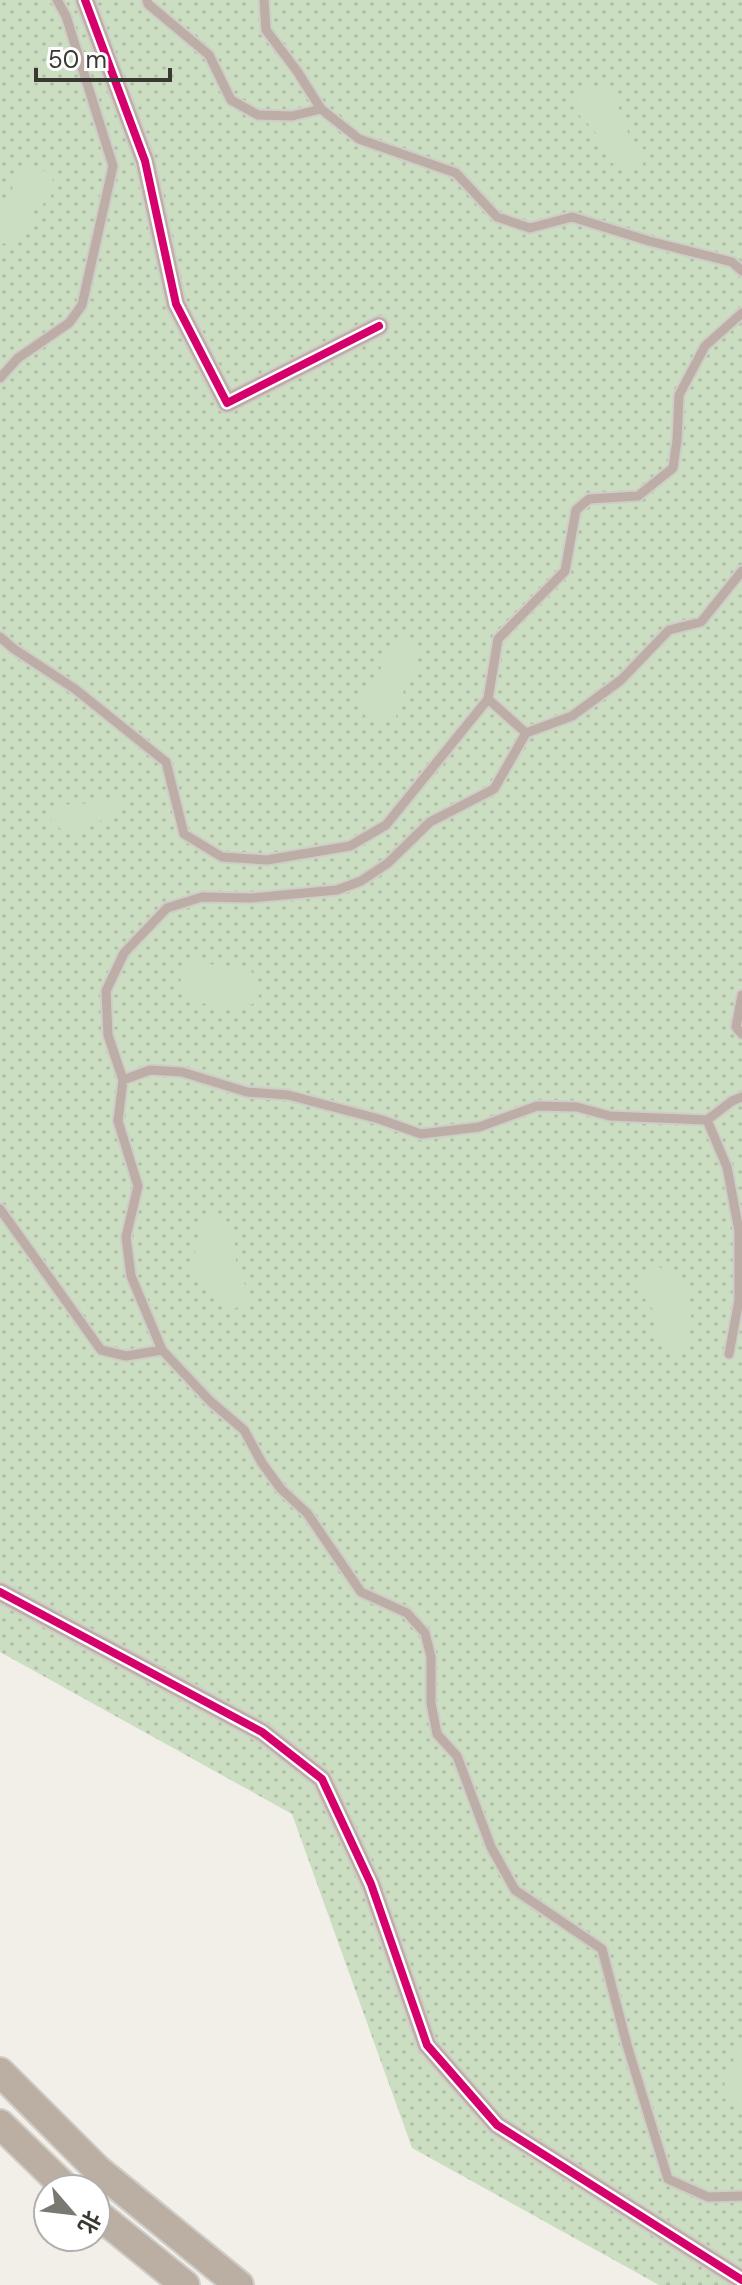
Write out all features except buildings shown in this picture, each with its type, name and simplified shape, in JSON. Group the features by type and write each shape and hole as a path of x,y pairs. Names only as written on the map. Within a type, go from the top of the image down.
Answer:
{"main road":[{"path":"0,2072 98,2170 239,2285"},
{"path":"0,2124 51,2173"},
{"path":"112,2226 185,2285"}],"street":[{"path":"85,0 145,161 176,304 227,403 379,326"},
{"path":"0,1592 262,1732 322,1779 371,1884 427,2045 497,2125 742,2280"}],"lane":[{"path":"0,378 18,358 69,323 82,305 113,166 66,16 57,0"},
{"path":"147,0 209,55 231,100 258,115 292,116 321,109"},
{"path":"264,0 266,30 321,109 359,139 456,173 497,217 530,228 572,217 732,262 742,271"},
{"path":"0,637 75,689 166,762 184,834 222,857 267,860 350,846 386,825 488,699 498,639 565,571 576,510 589,499 638,496 673,468 679,395 705,346 742,313"},
{"path":"742,571 701,622 669,630 621,680 572,716 526,733 494,789 430,822 388,863 361,881 337,890 251,898 202,897 167,908 124,953 106,991 108,1035 123,1080 118,1121 138,1186 126,1237 131,1276 162,1350 210,1401 244,1430 262,1463 281,1489 307,1513 361,1592 407,1613 425,1633 431,1657 431,1703 437,1734 457,1756 491,1847 515,1890 602,1949 655,2143 668,2179 708,2197 742,2196"},
{"path":"488,699 526,733"},
{"path":"742,995 736,1027 742,1034"},
{"path":"123,1080 150,1070 182,1072 247,1092 288,1095 379,1119 421,1134 479,1127 537,1106 577,1107 610,1116 707,1120 742,1097"},
{"path":"707,1120 727,1167 739,1231 739,1300 729,1354"},
{"path":"0,1209 101,1350 126,1356 162,1350"}],"green space":[{"path":"0,0 742,0 742,2285 659,2285 412,2148 292,1814 0,1652"},
{"path":"588,86 601,87 616,96 620,115 631,139 647,152 641,170 613,164 595,132 576,112 576,94"},
{"path":"23,167 45,171 53,178 50,199 33,211 23,241 0,244 0,210 9,199 14,174"},
{"path":"411,640 417,645 418,659 395,720 380,724 365,716 360,701 397,643"},
{"path":"119,794 123,801 119,812 82,830 63,831 50,820 64,806 95,802"},
{"path":"191,961 251,971 261,988 256,1003 220,1007 195,999 185,990 180,977"},
{"path":"212,1213 229,1223 234,1232 237,1266 251,1297 233,1310 217,1301 191,1274 200,1227"},
{"path":"658,1267 673,1272 687,1290 691,1310 689,1338 678,1352 660,1345 653,1310 637,1288 645,1273"},
{"path":"742,2044 742,2105 731,2104 722,2096 727,2073"}],"cycle path":[{"path":"85,0 145,161 176,304 227,403 379,326"},
{"path":"0,1592 262,1732 322,1779 371,1884 427,2045 497,2125 742,2280"}]}
